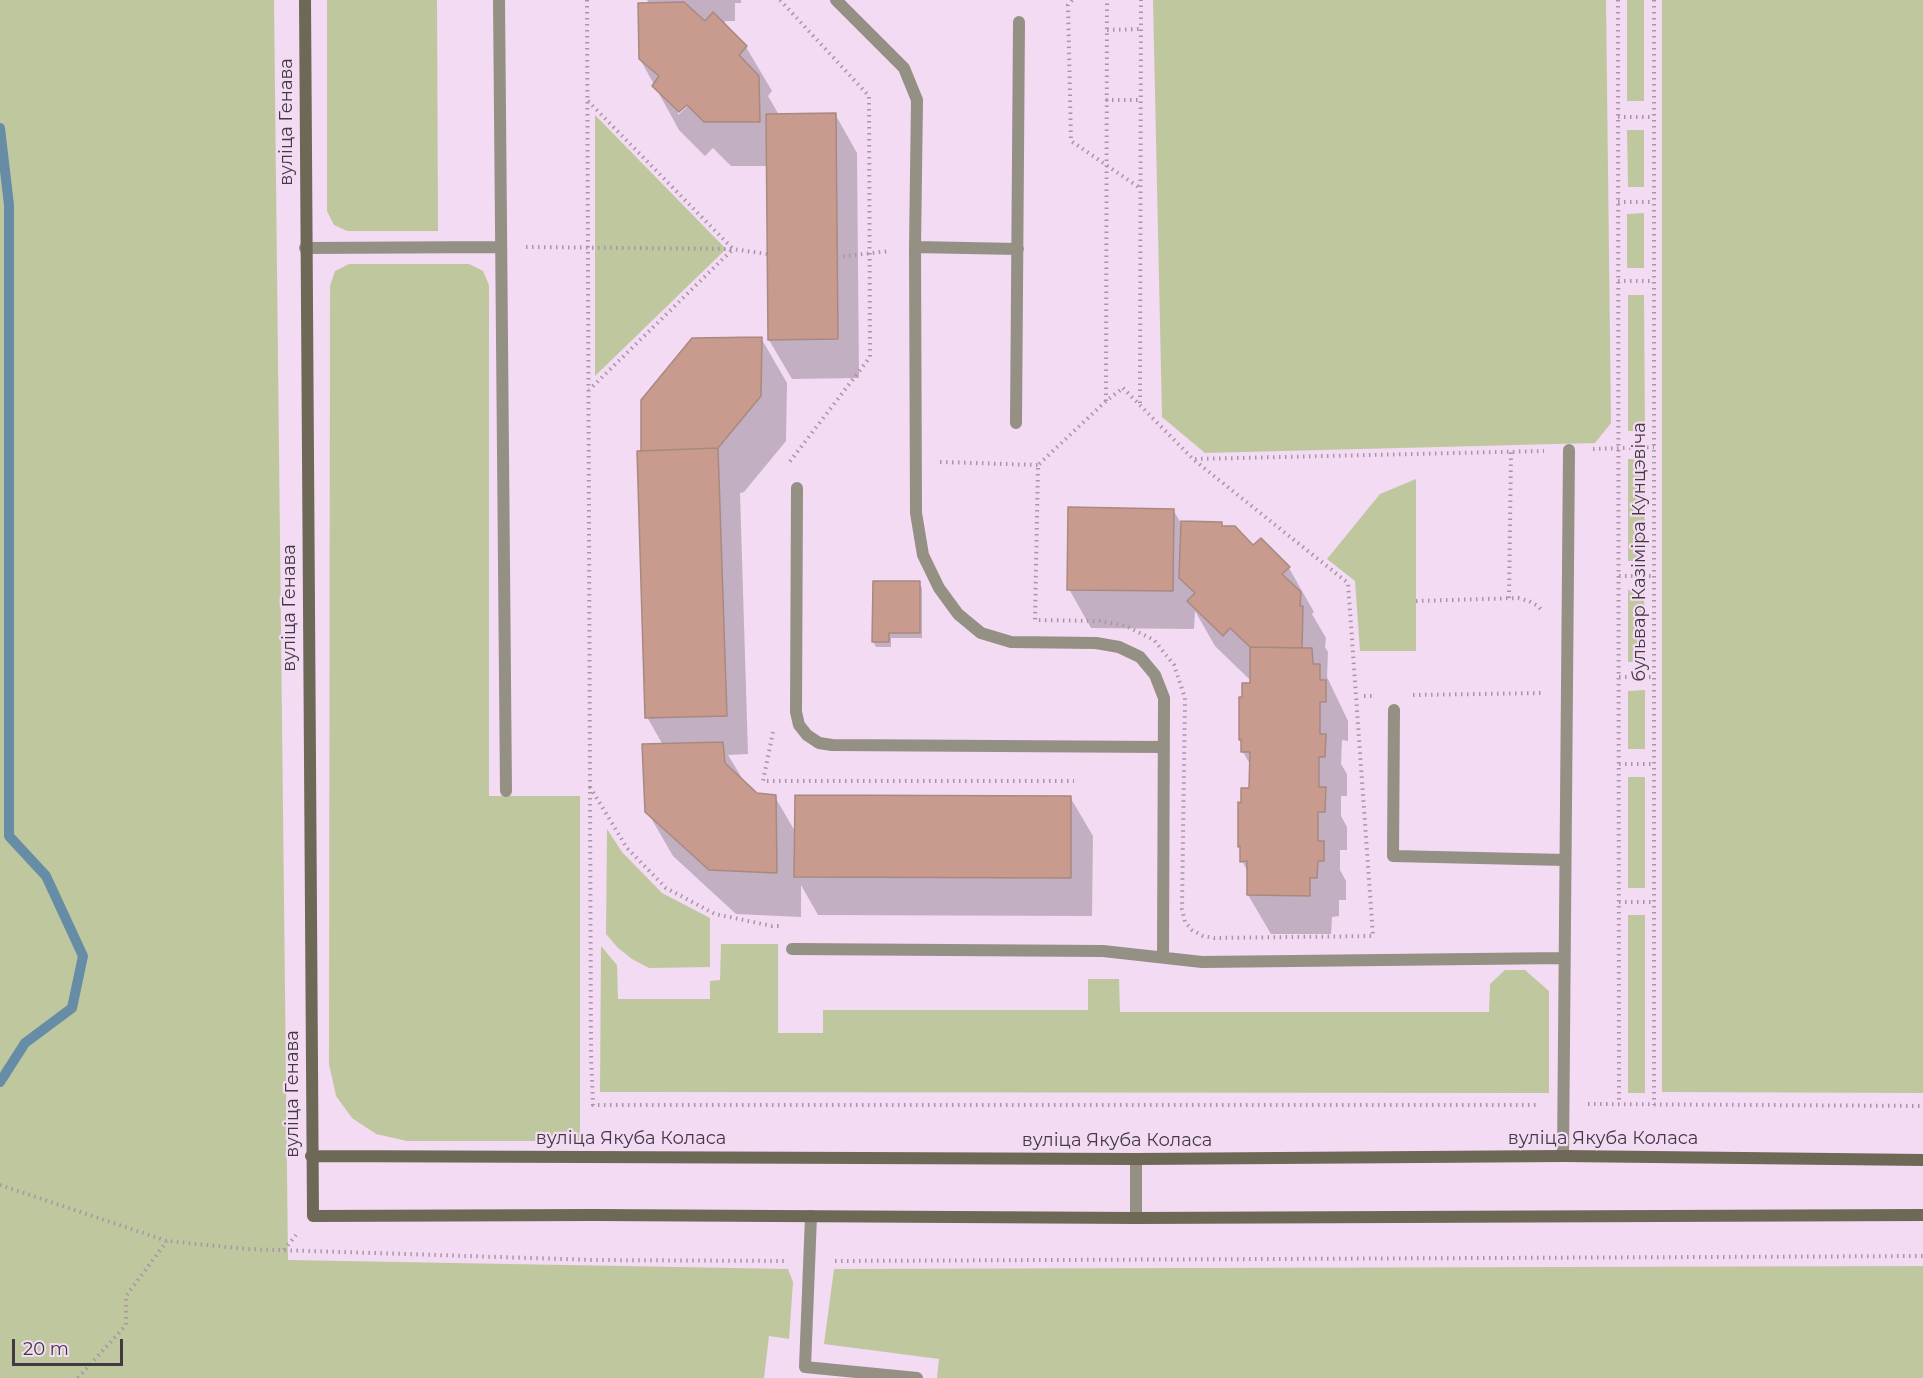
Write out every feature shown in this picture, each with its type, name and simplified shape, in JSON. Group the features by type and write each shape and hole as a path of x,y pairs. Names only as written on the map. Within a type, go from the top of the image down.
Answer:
{"street":[{"name":"вуліца Генава","path":"305,0 313,1216 810,1216"},
{"path":"499,0 506,791"},
{"path":"836,0 904,68 917,100 916,513 923,555 939,588 958,614 981,633 1011,642 1096,643 1119,647 1140,657 1155,675 1164,698 1162,957"},
{"path":"1016,423 1019,22"},
{"path":"305,248 501,247"},
{"path":"915,247 1018,249"},
{"path":"1563,1156 1569,450"},
{"path":"797,488 796,712 799,725 807,735 819,743 832,746 1164,747"},
{"path":"1394,710 1393,856 1565,860"},
{"path":"792,950 1103,951 1202,962 1564,958"},
{"name":"вуліца Якуба Коласа","path":"311,1156 1136,1160 1563,1156 1923,1160"},
{"path":"1136,1160 1136,1218"},
{"path":"917,1378 805,1367 810,1216 1136,1218 1923,1215"}],"path":[{"path":"587,0 591,1088 593,1106 1619,1104 1923,1106"},
{"path":"780,0 869,96 870,357 784,470"},
{"path":"1072,0 1068,5 1071,141 1141,189"},
{"path":"1106,401 1107,0"},
{"path":"1140,0 1140,403"},
{"name":"бульвар Казіміра Кунцэвіча","path":"1618,0 1619,1104"},
{"name":"бульвар Казіміра Кунцэвіча","path":"1653,0 1654,1105"},
{"path":"1107,30 1140,29"},
{"path":"588,100 733,249"},
{"path":"1106,100 1141,100"},
{"path":"1618,117 1654,117"},
{"path":"1618,202 1654,202"},
{"path":"501,247 733,249 767,254"},
{"path":"837,257 915,247"},
{"path":"589,391 733,249"},
{"path":"1618,281 1654,281"},
{"path":"916,461 1038,465 1106,401 1124,388 1194,459 1348,583 1373,936 1214,938 1203,936 1192,930 1185,922 1182,909 1185,698 1174,665 1154,640 1126,626 1100,621 1035,620 1038,465"},
{"path":"1194,459 1654,447"},
{"path":"1509,598 1511,452"},
{"path":"1619,576 1654,576"},
{"path":"1416,601 1509,598 1529,601 1538,606 1545,615"},
{"path":"1619,677 1654,677"},
{"path":"1410,695 1547,693"},
{"path":"1364,696 1376,696"},
{"path":"775,724 763,781 1074,781"},
{"path":"1619,764 1654,764"},
{"path":"590,787 627,848 666,888 715,914 772,926 784,926"},
{"path":"1619,902 1654,902"},
{"path":"0,1185 167,1241 248,1249 594,1260 809,1261 1923,1256"},
{"path":"78,1378 126,1325 126,1296 167,1241"}],"green space":[{"path":"0,0 274,0 288,1260 788,1269 793,1282 789,1339 769,1336 764,1378 0,1378"},
{"path":"327,0 437,0 438,231 347,231 334,225 327,211"},
{"path":"1153,0 1606,0 1611,423 1595,443 1205,453 1162,417"},
{"path":"1627,0 1644,0 1644,101 1627,101"},
{"path":"1662,0 1923,0 1923,1093 1662,1092"},
{"path":"595,115 726,249 595,376"},
{"path":"1627,130 1644,130 1644,187 1628,187"},
{"path":"1644,213 1644,268 1627,268 1627,214"},
{"path":"349,264 469,264 483,271 489,285 489,796 580,796 580,1141 407,1141 376,1134 352,1118 336,1096 329,1064 330,286 335,271"},
{"path":"1628,295 1644,295 1645,431 1628,431"},
{"path":"1628,459 1644,459 1645,561 1628,561"},
{"path":"1416,479 1416,651 1360,651 1355,581 1327,559 1380,494"},
{"path":"1644,589 1645,662 1628,662 1628,590"},
{"path":"1645,690 1645,749 1628,749 1628,691"},
{"path":"1628,777 1645,777 1645,888 1628,888"},
{"path":"607,829 622,852 662,893 710,918 710,967 649,968 618,948 606,934"},
{"path":"1628,915 1645,915 1645,1093 1628,1093"},
{"path":"721,944 778,944 778,1033 823,1033 823,1010 1088,1010 1088,979 1119,979 1120,1012 1489,1012 1490,984 1505,970 1525,970 1549,991 1549,1093 600,1092 601,946 617,965 618,999 710,999 710,981 720,980"},
{"path":"1923,1266 1923,1378 937,1378 939,1359 824,1344 834,1269"}],"building":[{"path":"684,2 705,21 713,12 747,46 739,55 759,76 760,122 704,122 687,105 679,112 652,86 659,76 639,59 638,3"},
{"path":"836,113 838,339 768,340 766,114"},
{"path":"762,337 761,396 718,448 641,451 641,400 692,338"},
{"path":"718,448 727,716 645,718 637,451"},
{"path":"1068,507 1174,509 1173,591 1067,590"},
{"path":"1181,521 1222,522 1222,526 1235,526 1253,545 1261,538 1290,567 1282,574 1301,592 1302,648 1250,647 1230,628 1223,636 1187,601 1195,593 1179,578"},
{"path":"873,581 920,581 920,633 889,633 889,642 872,642"},
{"path":"1250,647 1312,648 1313,664 1320,664 1320,680 1326,680 1326,702 1320,702 1320,734 1326,734 1325,757 1319,757 1319,787 1326,787 1325,812 1318,812 1318,841 1324,841 1324,861 1318,861 1317,878 1310,878 1310,896 1247,895 1247,861 1240,862 1240,846 1238,847 1238,802 1241,803 1241,788 1249,788 1250,752 1241,752 1239,697 1242,697 1242,683 1250,683"},
{"path":"723,742 725,763 757,793 776,795 777,873 709,870 645,812 642,744"},
{"path":"795,795 1071,796 1071,878 794,877"}],"waterway":[{"path":"0,128 9,205 9,836 46,876 83,956 72,1008 25,1043 0,1082"}]}
